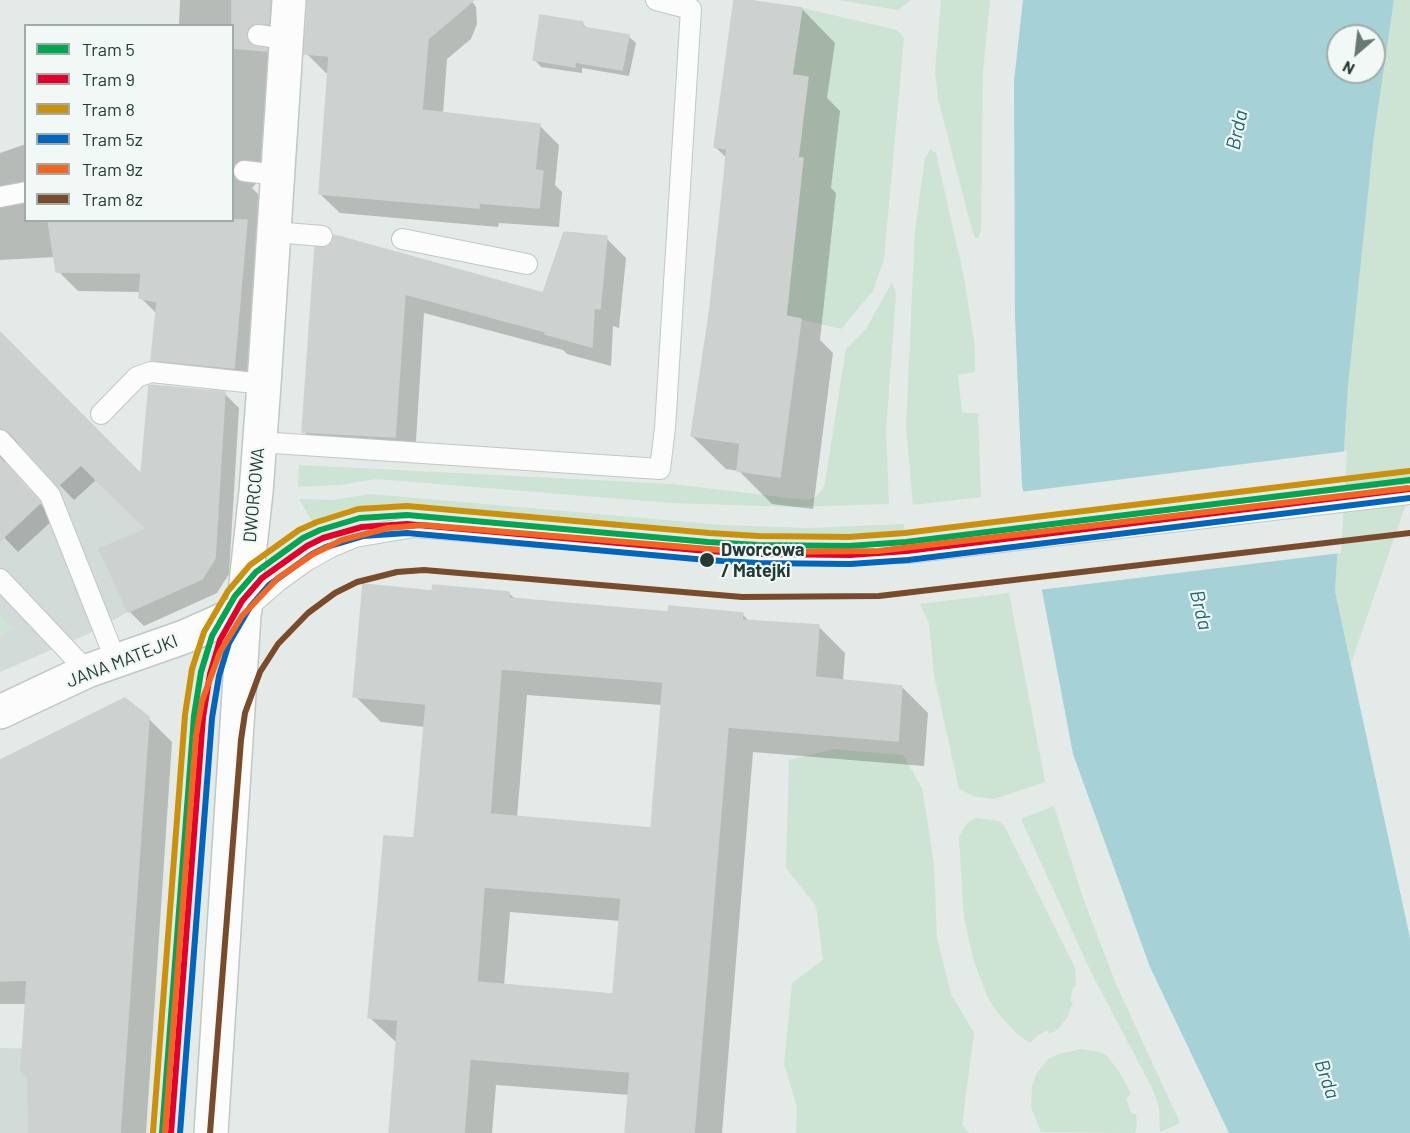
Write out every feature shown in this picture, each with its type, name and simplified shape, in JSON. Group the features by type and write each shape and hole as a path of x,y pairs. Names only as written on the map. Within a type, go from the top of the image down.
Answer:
{"street":[{"name":"DWORCOWA","path":"211,1133 245,610 264,384 278,175 272,37 289,0"},
{"name":"JANA MATEJKI","path":"0,712 101,666 184,637 245,610"}],"lane":[{"path":"259,442 660,469 665,428 691,9 656,0"},
{"path":"244,171 278,175"},
{"path":"0,197 24,192"},
{"path":"274,232 322,236"},
{"path":"402,239 527,264"},
{"path":"101,414 137,377 151,372 264,384"},
{"path":"0,440 50,495 101,666"},
{"path":"245,610 277,582 313,556 355,537 414,526 760,555 908,553 1410,494"},
{"path":"0,579 101,666"}],"shaded area":[{"path":"0,332 141,474 217,505 215,558 202,579 128,612 88,634 0,672"},
{"path":"0,1048 125,1051 120,1133 0,1133"}],"green space":[{"path":"838,0 911,0 898,10"},
{"path":"941,0 990,0 983,72 981,229 978,239 975,238 972,230 938,99 935,70"},
{"path":"1394,0 1410,0 1410,492 1351,663 1335,591 1348,387 1374,136 1382,84 1386,84 1386,54"},
{"path":"802,8 897,30 904,38 884,259 873,291 841,329 786,316 803,158 798,158 808,77 792,75"},
{"path":"930,150 936,153 964,277 975,348 975,372 958,375 962,413 978,413 981,497 913,505 906,427 915,230 925,158"},
{"path":"892,282 896,294 886,431 889,504 794,507 671,503 376,479 340,485 298,487 299,465 672,484 806,500 816,497 823,489 825,482 846,349 866,329"},
{"path":"371,494 722,525 807,528 904,524 905,533 815,536 749,535 393,504 346,509 312,521 299,499 333,500"},
{"path":"1009,593 1045,782 994,799 976,797 959,789 934,675 929,623 920,604"},
{"path":"0,615 13,629 0,636"},
{"path":"833,749 903,755 922,788 934,864 937,938 951,994 974,1033 962,1125 969,1133 796,1133 797,1107 784,1064 792,983 823,960 816,906 786,868 789,760"},
{"path":"1054,806 1083,898 1116,984 1180,1123 1160,1132 1159,1107 1153,1090 1091,972 1021,819"},
{"path":"976,818 999,821 1005,827 1075,968 1076,987 1073,987 1070,1000 1073,1002 1068,1016 1054,1032 1049,1033 1047,1030 1030,1043 1017,1034 996,1011 987,996 973,958 964,918 959,837 966,824"},
{"path":"1081,1049 1106,1055 1119,1071 1131,1094 1126,1098 1131,1113 1136,1114 1135,1133 1041,1132 1031,1107 1032,1087 1036,1074 1048,1059 1058,1054"}],"water":[{"name":"Brda","path":"1023,0 1394,0 1386,54 1386,24 1326,24 1326,84 1382,84 1374,136 1348,387 1335,591 1410,938 1410,1133 1229,1133 1150,967 1073,754 1022,485 1015,317 1014,81"}],"pier":[{"path":"1347,451 1341,553 1039,590 1020,492"}],"building":[{"path":"232,0 270,0 269,24 253,24 248,28 246,34 250,44 267,48 267,51 234,48 234,24 232,24"},
{"path":"308,0 474,0 428,39 422,110 540,124 535,170 543,171 539,208 479,203 479,208 319,194 329,56 304,54"},
{"path":"734,0 802,8 792,75 808,77 798,158 803,158 786,316 801,319 780,477 737,471 740,443 691,436 710,308 727,149 714,147"},
{"path":"540,15 583,22 582,27 629,35 622,70 575,62 575,67 533,60"},
{"path":"234,220 247,220 234,368 151,360 157,302 139,298 141,273 56,272 48,222 234,222"},
{"path":"564,232 607,236 600,309 594,308 592,347 545,334 546,332 405,294 395,437 302,432 315,247 328,247 334,235 543,293"},
{"path":"0,332 141,474 149,385 225,392 215,558 202,579 128,612 99,549 146,529 81,465 58,486 9,432 0,428"},
{"path":"0,458 40,503 0,541"},
{"path":"363,584 432,591 433,585 509,592 509,598 668,612 669,606 743,613 742,620 819,625 815,677 902,686 898,741 728,727 694,1133 625,1133 630,1072 470,1059 464,1133 389,1133 398,1020 368,1018 384,836 414,838 426,704 353,697","holes":["501,669 663,682 651,828 490,814","484,887 621,898 613,994 477,982"]},
{"path":"125,698 149,717 120,1133 29,1133 28,1078 21,1070 27,980 0,981 0,760"}],"tram line":[{"name":"8","path":"153,1132 185,715 192,669 204,632 228,591 250,565 299,530 358,509 407,506 709,533 849,537 905,533 1409,471"},
{"name":"5","path":"162,1133 194,716 201,672 212,636 235,596 256,572 303,538 320,530 360,518 407,515 708,542 849,546 906,542 1410,480"},
{"name":"9z","path":"165,1132 196,736 202,701 220,652 242,616 278,578 313,554 342,540 388,528 424,525 745,552 878,551 1408,488"},
{"name":"9","path":"171,1133 203,717 210,674 220,640 242,601 262,578 307,546 323,538 362,527 407,524 707,551 850,555 907,551 1410,489"},
{"name":"5z","path":"180,1133 212,718 219,676 229,643 250,607 269,585 312,554 326,547 363,536 407,533 707,560 850,564 908,560 1410,498"},
{"name":"8z","path":"210,1133 245,713 260,672 278,644 308,613 335,593 357,582 397,572 424,570 742,597 879,596 1410,533"}],"place":[{"name":"Dworcowa / Matejki","path":"707,560"}]}
